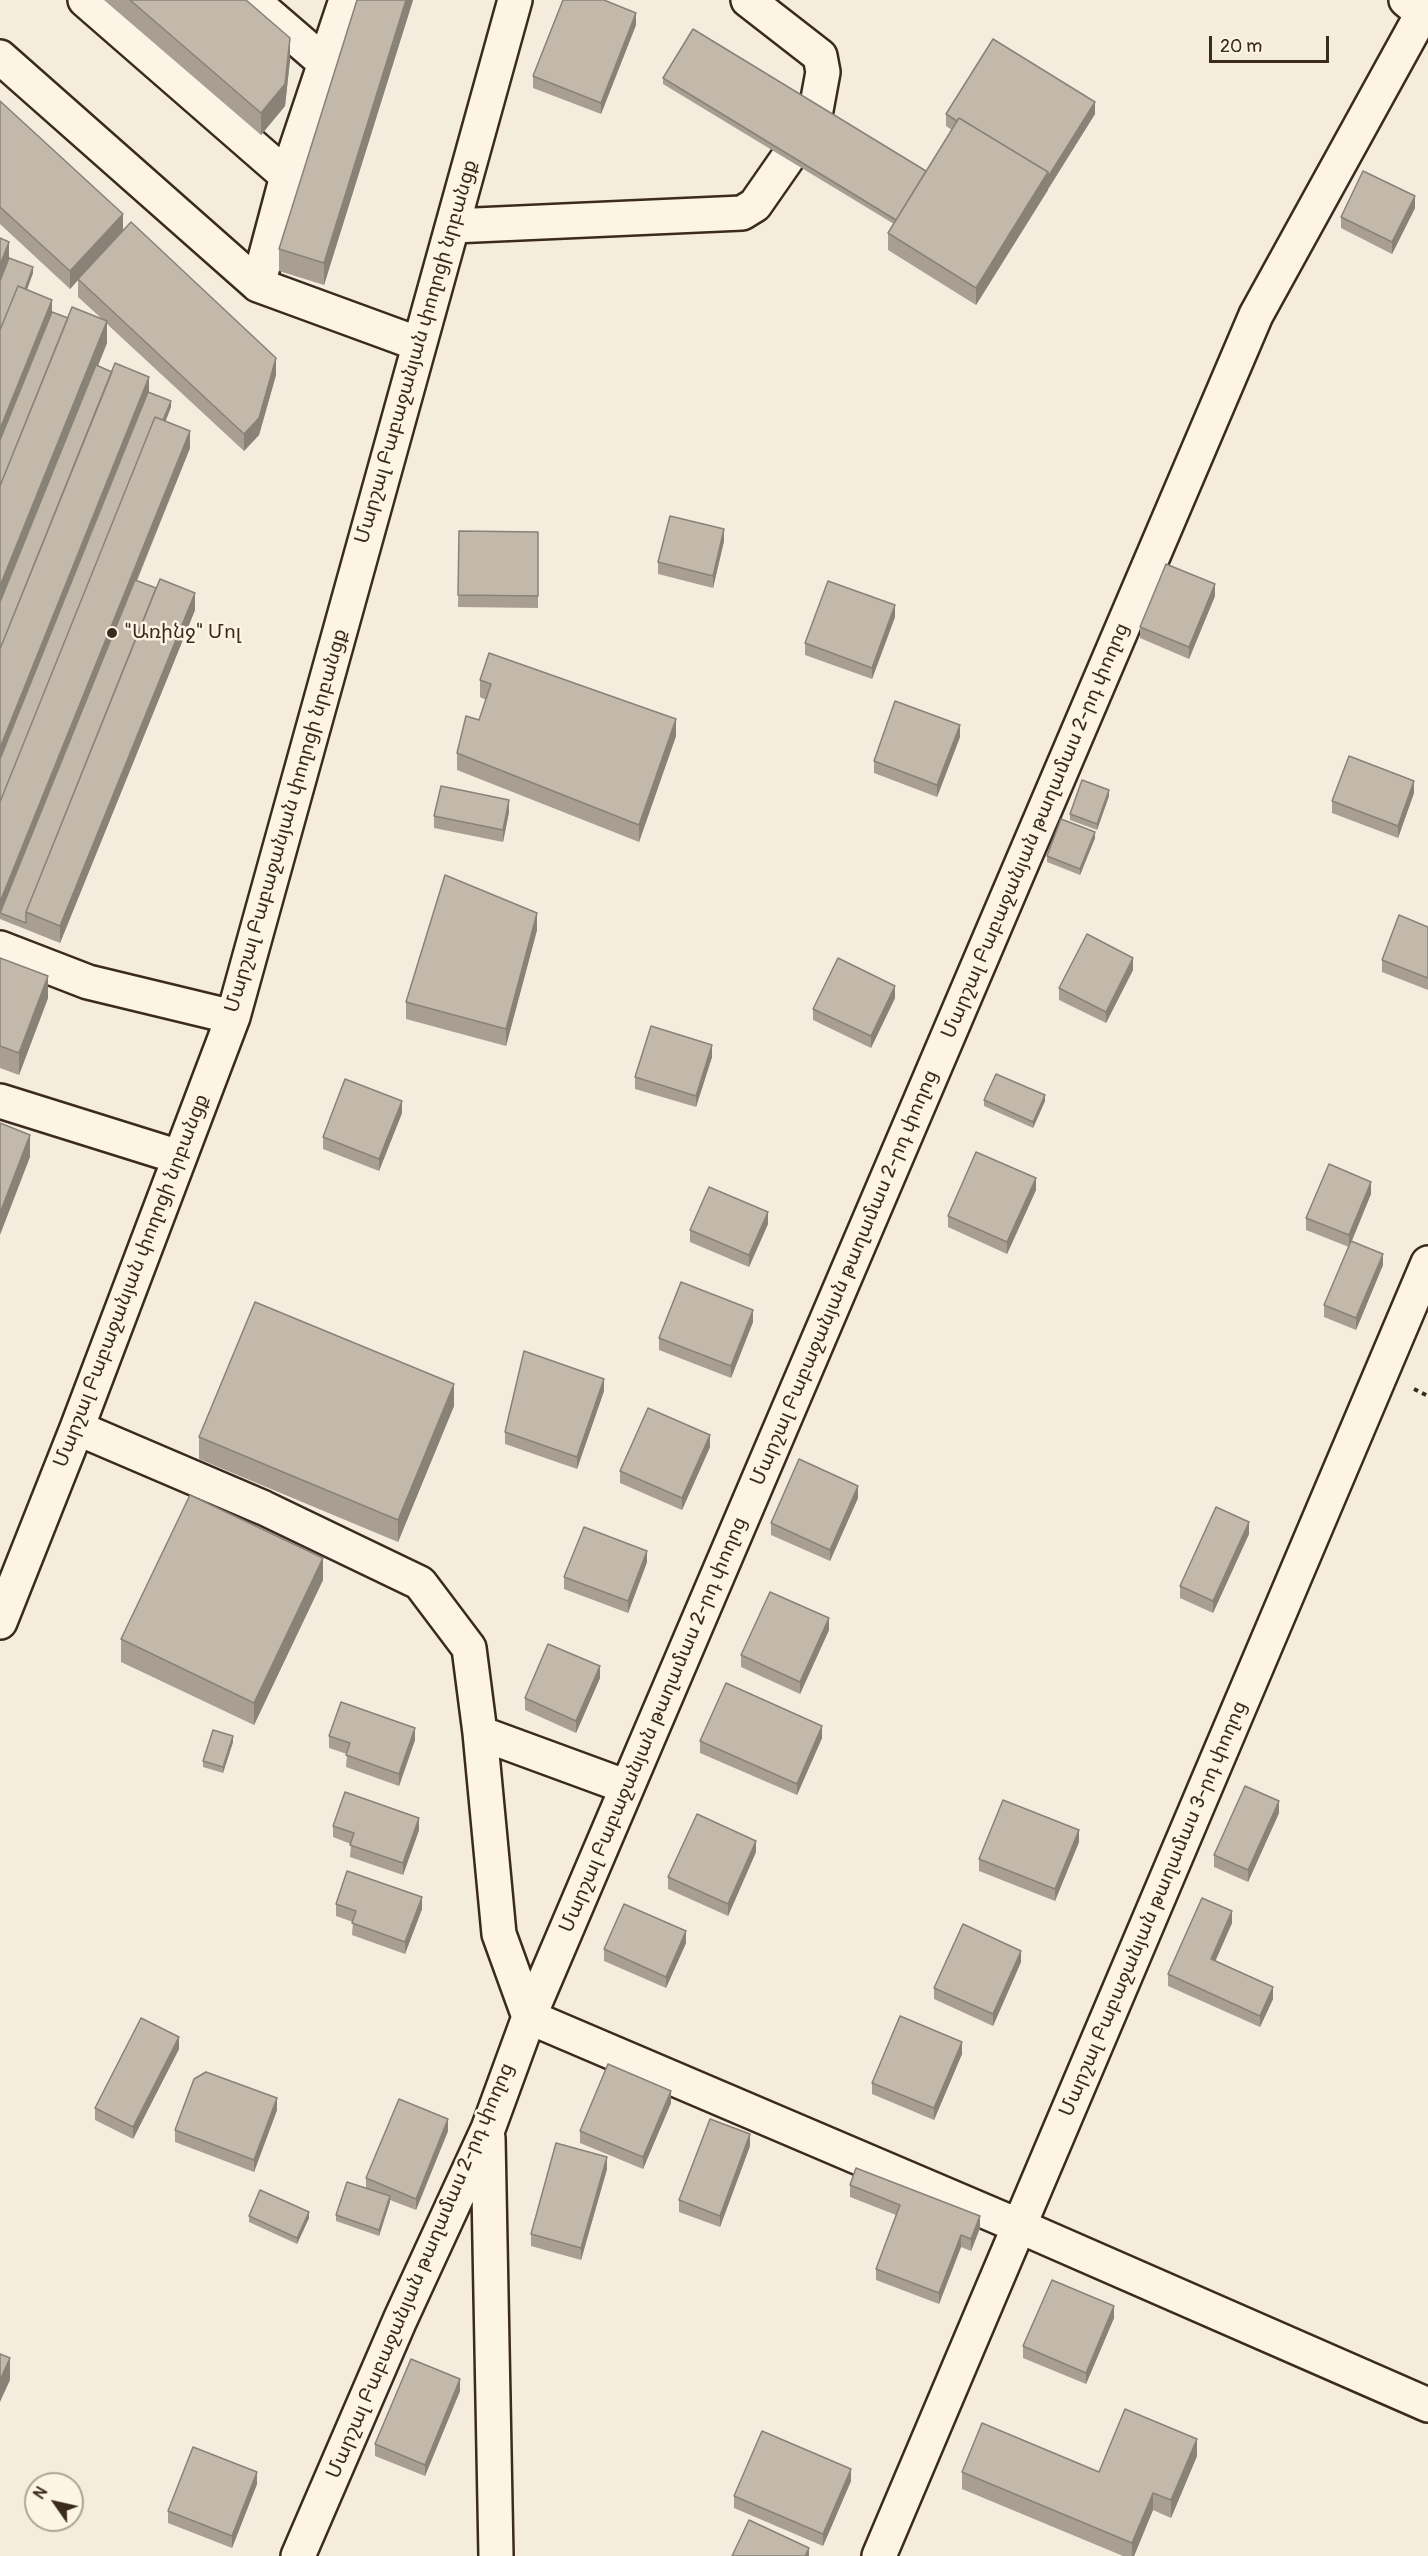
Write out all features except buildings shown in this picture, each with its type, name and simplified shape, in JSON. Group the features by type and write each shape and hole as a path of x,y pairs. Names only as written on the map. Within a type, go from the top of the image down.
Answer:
{"street":[{"path":"86,0 287,176"},
{"path":"252,0 325,63"},
{"path":"258,285 287,176 346,0"},
{"name":"Մարշալ Բաբաջանյան փողոցի նրբանցք","path":"0,1622 77,1428 233,1017 515,0"},
{"path":"748,0 820,56 824,72 816,110"},
{"name":"Մարշալ Բաբաջանյան թաղամաս 2-րդ փողոց","path":"298,2556 400,2320 488,2129 529,2017 1256,315 1421,11"},
{"path":"0,57 258,285 419,344"},
{"path":"453,226 742,213 755,205 787,159"},
{"path":"0,948 88,982 233,1017"},
{"path":"0,1101 179,1157"},
{"name":"Մարշալ Բաբաջանյան թաղամաս 3-րդ փողոց","path":"879,2556 1428,1263"},
{"path":"77,1428 264,1508 420,1583 469,1648 480,1733 499,1934 529,2017 1428,2404"},
{"path":"480,1733 627,1787"},
{"path":"488,2129 496,2556"}],"place":[{"name":"\"Առինջ\" Մոլ","path":"112,633"}]}
